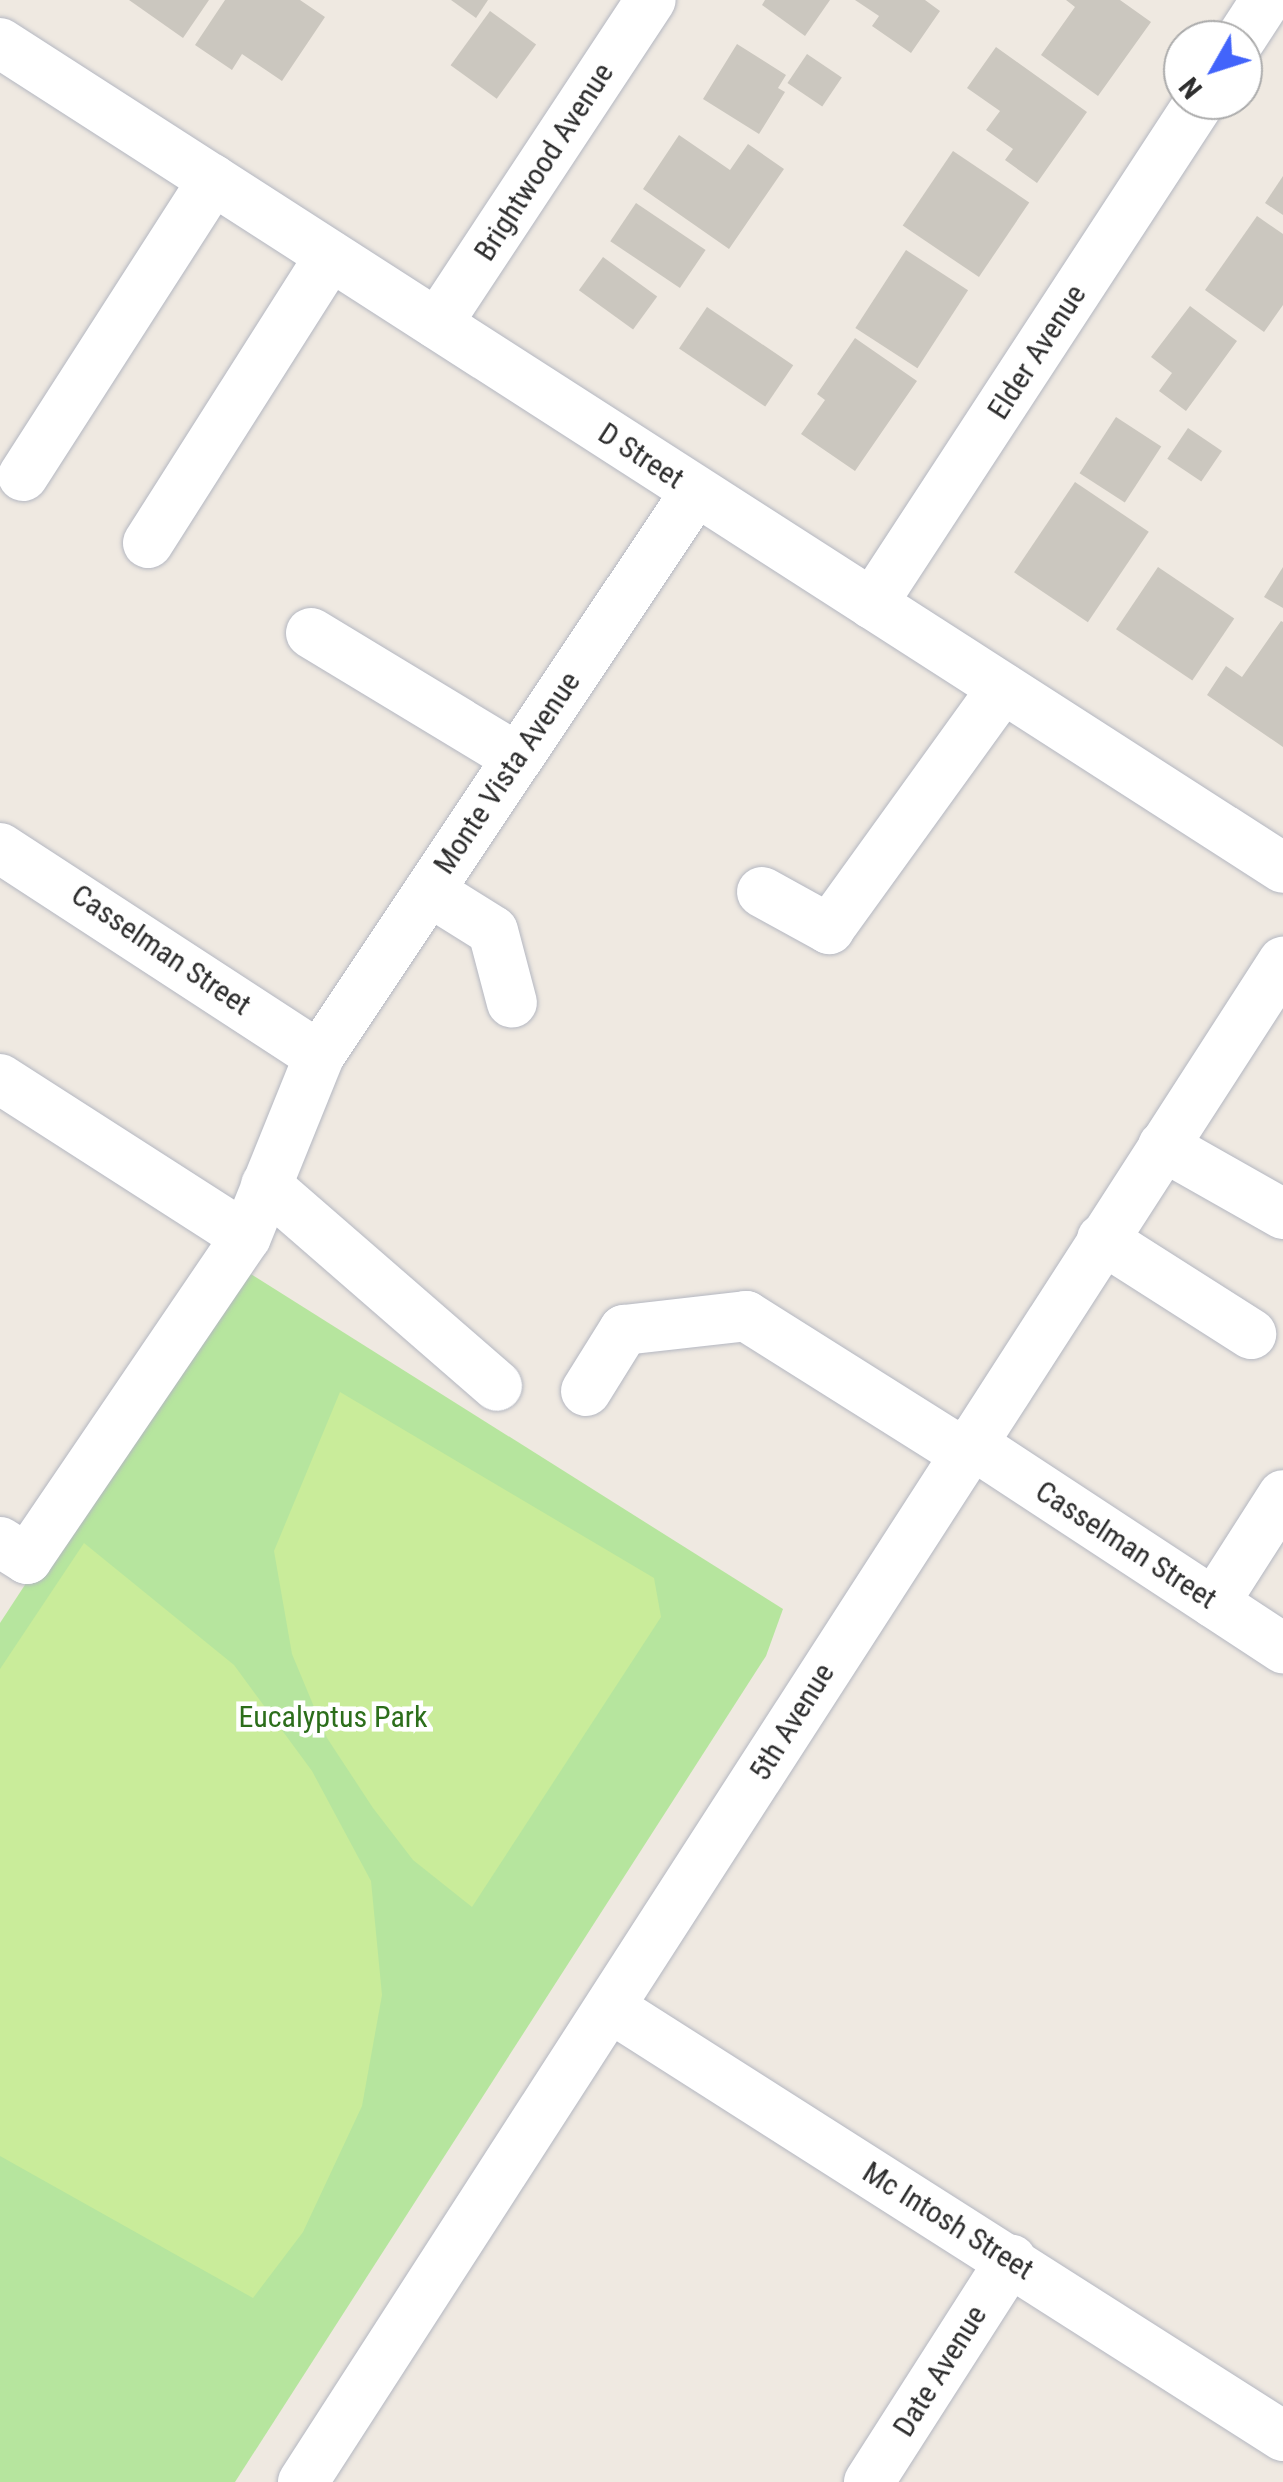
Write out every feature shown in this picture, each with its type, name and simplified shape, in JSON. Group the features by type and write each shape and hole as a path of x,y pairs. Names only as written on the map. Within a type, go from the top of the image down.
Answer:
{"street":[{"name":"Brightwood Avenue","path":"437,324 651,0"},
{"name":"D Street","path":"0,43 1283,868"},
{"name":"Elder Avenue","path":"872,604 1188,120"},
{"path":"22,476 213,180"},
{"path":"148,543 330,256"},
{"name":"Monte Vista Avenue","path":"0,1542 27,1559 246,1237 319,1056 696,491"},
{"path":"311,634 517,758"},
{"path":"762,892 829,929 1003,688"},
{"name":"Casselman Street","path":"0,848 319,1056"},
{"path":"429,891 493,930 512,1003"},
{"name":"5th Avenue","path":"303,2482 611,2008 966,1447 1283,962"},
{"path":"0,1079 246,1237"},
{"path":"1163,1146 1283,1214"},
{"path":"266,1185 496,1386"},
{"path":"1102,1239 1251,1334"},
{"name":"Casselman Street","path":"586,1391 624,1330 746,1316 966,1447 1283,1648"},
{"path":"1214,1603 1283,1495"},
{"name":"Mc Intosh Street","path":"611,2008 1283,2436"},
{"name":"Date Avenue","path":"869,2482 1011,2260"}],"green space":[{"name":"Eucalyptus Park","path":"235,1264 783,1609 766,1656 235,2482 0,2482 0,1623"},
{"path":"340,1392 654,1578 661,1617 472,1907 413,1860 373,1808 327,1738 292,1654 274,1551"},
{"path":"84,1543 234,1665 312,1771 371,1881 382,1995 362,2106 303,2232 253,2298 0,2156 0,1669"}],"building":[{"path":"129,0 209,0 183,38"},
{"path":"225,0 300,0 325,17 282,81 242,54 232,70 195,45"},
{"path":"451,0 488,0 476,18"},
{"path":"765,0 830,0 805,36 762,5"},
{"path":"855,0 925,0 940,11 911,53 872,26 879,16"},
{"path":"1066,0 1120,0 1151,22 1098,96 1041,55 1075,7"},
{"path":"490,11 536,45 497,99 451,65"},
{"path":"737,44 786,75 778,88 785,92 759,134 703,99"},
{"path":"996,47 1087,112 1037,183 1005,160 1013,149 986,130 1000,111 967,88"},
{"path":"807,54 842,77 822,107 787,83"},
{"path":"679,135 730,170 748,144 784,169 729,249 643,189"},
{"path":"953,151 1029,202 979,277 903,226"},
{"path":"1283,176 1283,215 1265,203"},
{"path":"636,203 706,250 680,288 610,241"},
{"path":"1257,216 1283,234 1283,305 1264,332 1205,290"},
{"path":"906,250 968,290 917,368 855,328"},
{"path":"603,257 657,296 633,330 579,290"},
{"path":"1190,306 1237,341 1186,411 1159,391 1172,373 1151,357"},
{"path":"707,307 793,365 765,407 679,348"},
{"path":"855,338 917,381 855,471 801,434 825,400 817,394"},
{"path":"1116,417 1161,446 1125,503 1080,473"},
{"path":"1188,428 1222,451 1201,482 1167,459"},
{"path":"1075,482 1149,532 1088,622 1014,572"},
{"path":"1158,567 1234,618 1192,681 1116,629"},
{"path":"1283,567 1283,608 1264,597"},
{"path":"1281,621 1283,747 1207,695 1226,666 1242,677"}]}
